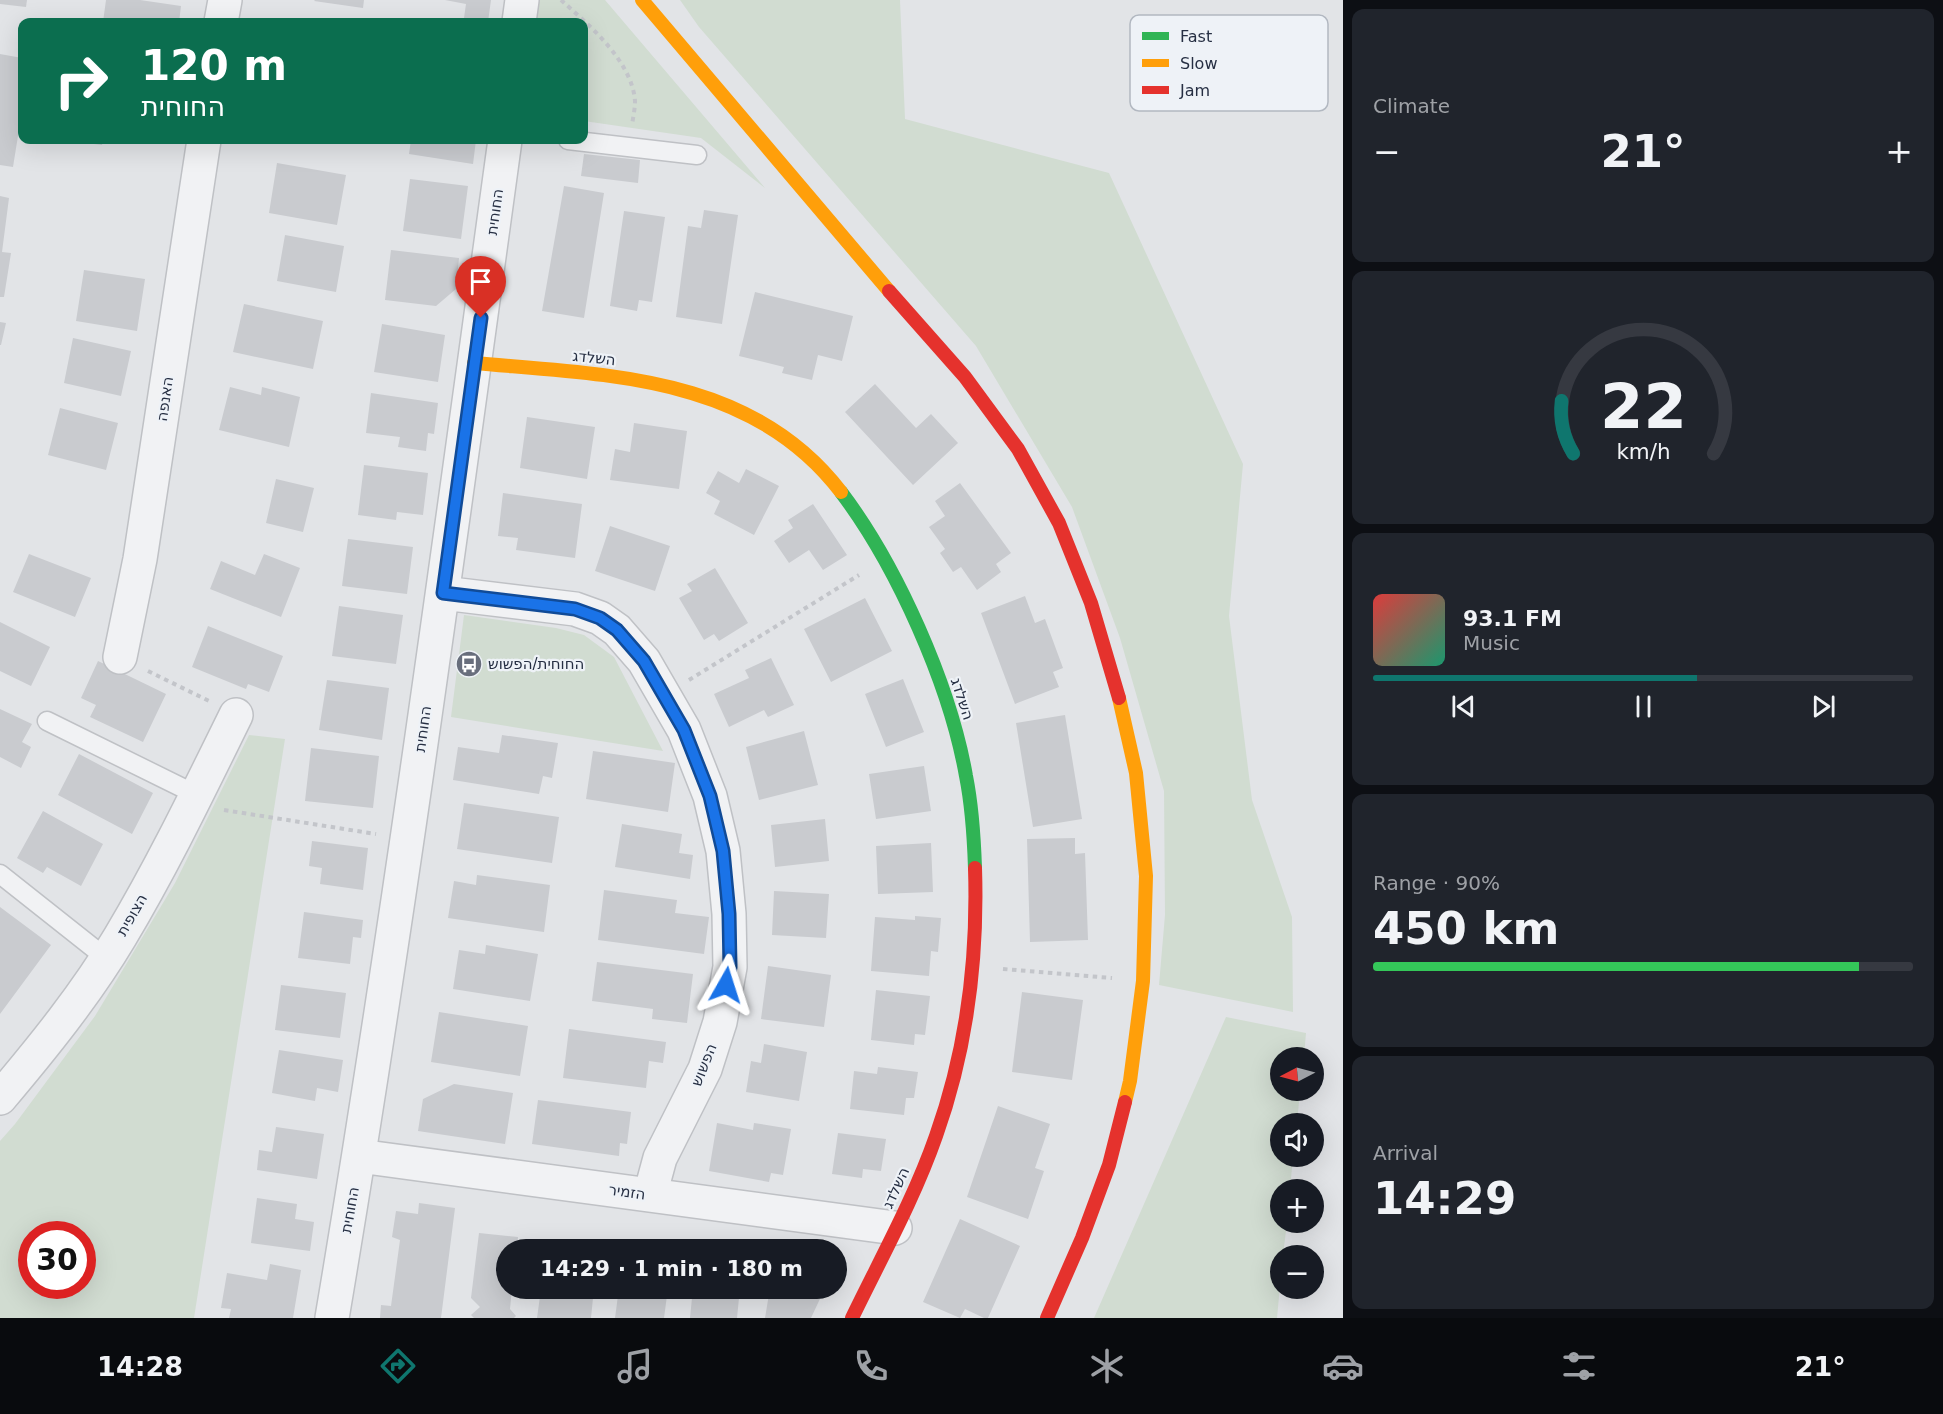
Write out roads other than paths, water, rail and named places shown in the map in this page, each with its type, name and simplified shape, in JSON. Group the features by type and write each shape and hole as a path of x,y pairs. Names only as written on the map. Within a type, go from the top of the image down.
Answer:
{"street":[{"path":"222,18 225,0"},
{"path":"520,18 522,0"},
{"path":"642,0 899,303 965,377 1018,449 1059,522 1091,603 1117,688 1136,773 1146,876 1143,981 1130,1081 1109,1165 1082,1238 1047,1318"},
{"name":"האנפה","path":"120,657 141,559 203,144"},
{"name":"החוחית","path":"332,1318 407,839 504,144"},
{"name":"השלדג","path":"474,363 621,377 674,387 726,404 768,426 809,457 845,495 885,559 926,648 948,706 966,770 974,839 975,967 966,1026 951,1089 936,1136 916,1184 852,1318"},
{"name":"הפשוש","path":"443,593 575,609 600,618 617,630 644,661 684,730 710,796 723,851 729,914 730,967 720,1022 705,1069 660,1158 651,1195"},
{"name":"הצופית","path":"0,1098 41,1048 106,958 136,910 236,715"},
{"name":"הזמיר","path":"359,1156 895,1228"}],"lane":[{"path":"588,142 697,155"},
{"path":"47,722 194,800"},
{"path":"0,874 106,958"}],"place":[{"name":"החוחית/הפשוש","path":"469,664"}]}
